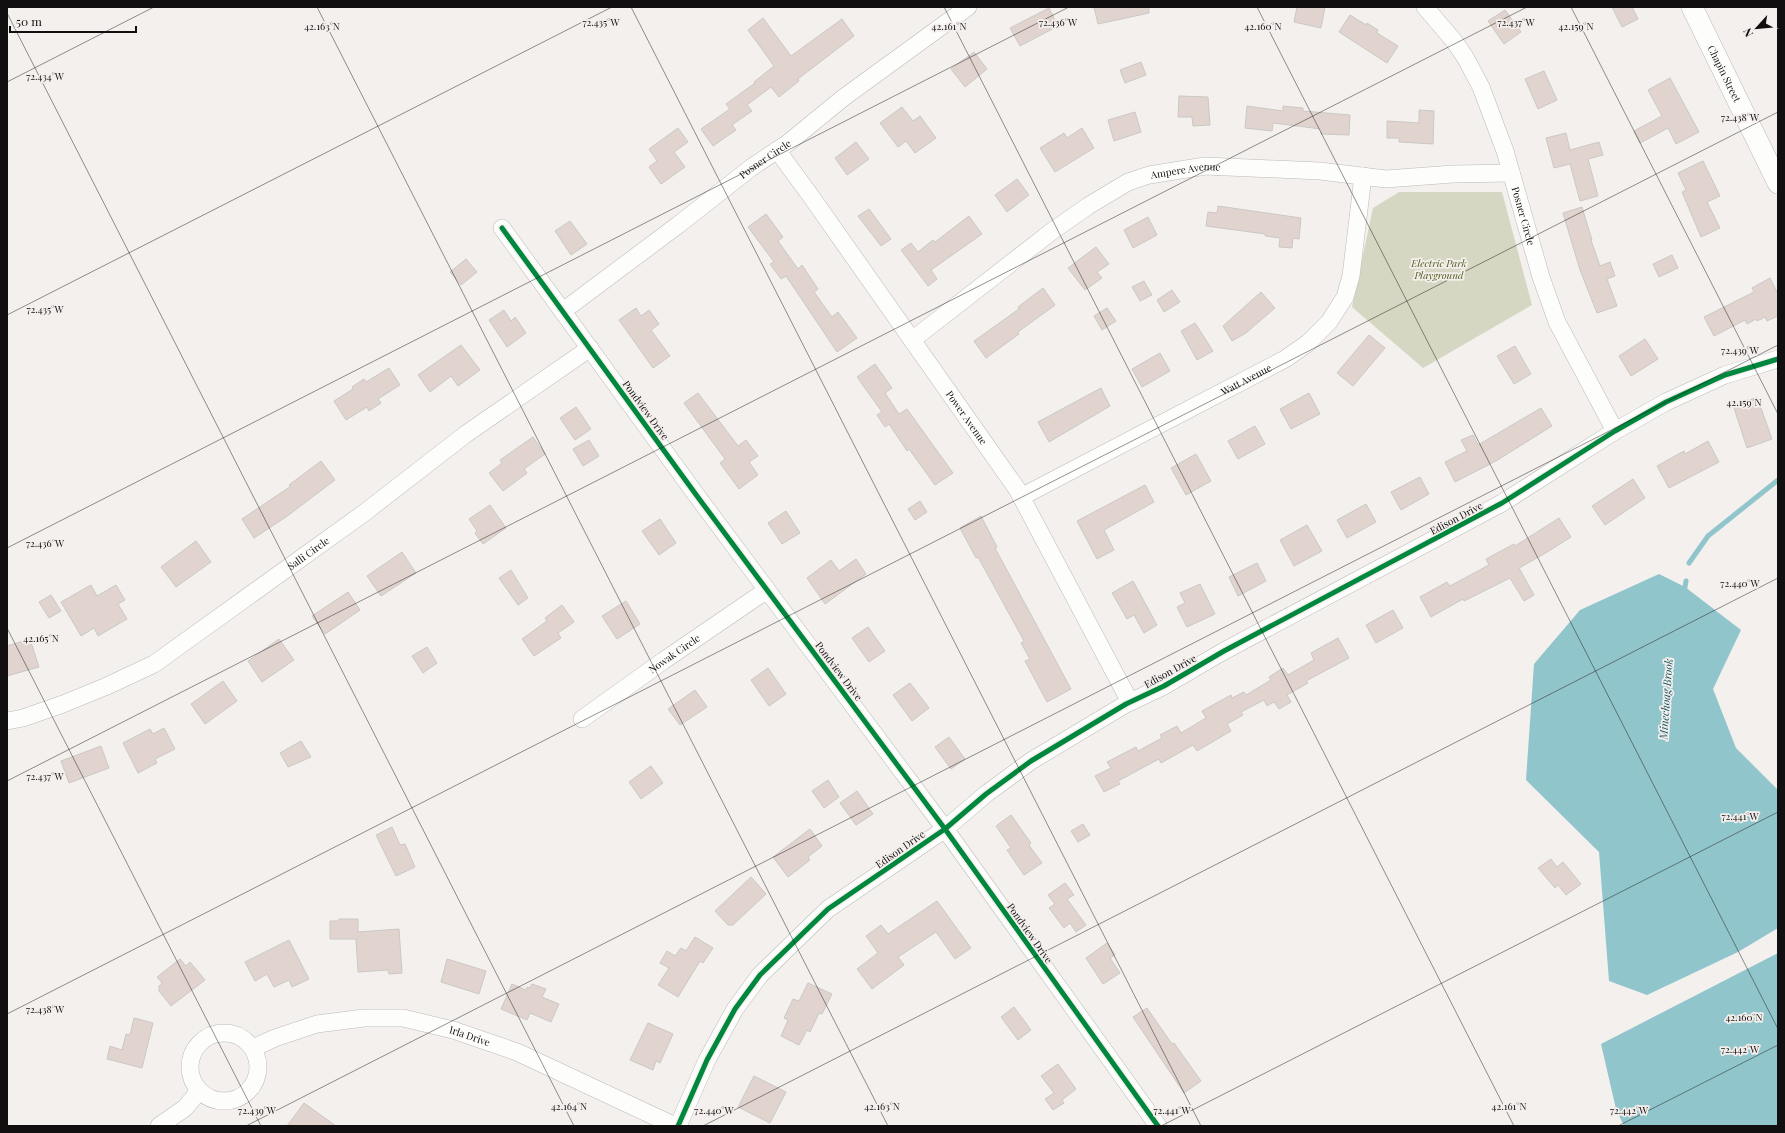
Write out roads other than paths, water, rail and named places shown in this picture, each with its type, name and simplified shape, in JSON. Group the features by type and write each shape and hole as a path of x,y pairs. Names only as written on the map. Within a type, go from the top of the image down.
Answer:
{"main road":[{"name":"Chapin Street","path":"1692,7 1778,183"}],"street":[{"name":"Posner Circle","path":"563,311 777,150 843,98 968,7"},
{"name":"Posner Circle","path":"1425,7 1454,41 1475,74 1497,126 1541,277 1557,322 1615,431"},
{"name":"Power Avenue","path":"777,150 1022,497 1130,702"},
{"name":"Ampere Avenue","path":"912,340 1051,232 1110,192 1149,175 1205,166 1320,171 1386,179 1453,174 1511,173"},
{"name":"Watt Avenue","path":"1022,497 1285,359 1308,343 1329,322 1345,297 1351,276 1363,176"},
{"name":"Pondview Drive","path":"502,228 767,590 945,829 1158,1126"},
{"name":"Salli Circle","path":"7,722 63,704 107,686 154,664 364,513 466,434 590,348"},
{"name":"Edison Drive","path":"677,1126 711,1054 735,1009 760,975 828,909 945,829 986,794 1031,761 1130,702 1164,686 1224,651 1502,503 1615,431 1666,402 1719,378 1778,359"},
{"name":"Nowak Circle","path":"582,719 663,661 767,590"},
{"name":"Irla Drive","path":"253,1048 275,1038 317,1024 364,1018 403,1018 452,1030 518,1052 677,1126"},
{"path":"216,1033 233,1033 244,1039 253,1048 259,1065 258,1075 255,1083 246,1094 234,1100 224,1101 215,1100 199,1091 190,1075 190,1066 191,1056 201,1041 216,1033"},
{"path":"159,1126 185,1108 199,1091"}],"water":[{"path":"1659,574 1685,587 1741,630 1713,689 1736,748 1778,790 1778,928 1738,952 1647,995 1609,981 1599,852 1526,780 1534,664 1580,610"},
{"path":"1778,953 1778,1126 1624,1126 1616,1109 1601,1044"}],"waterway":[{"name":"Minechoag Brook","path":"1689,563 1708,536 1778,480"},
{"name":"Minechoag Brook","path":"1684,593 1686,581"}],"park label":[{"name":"Electric Park Playground","path":"1439,268"}]}
